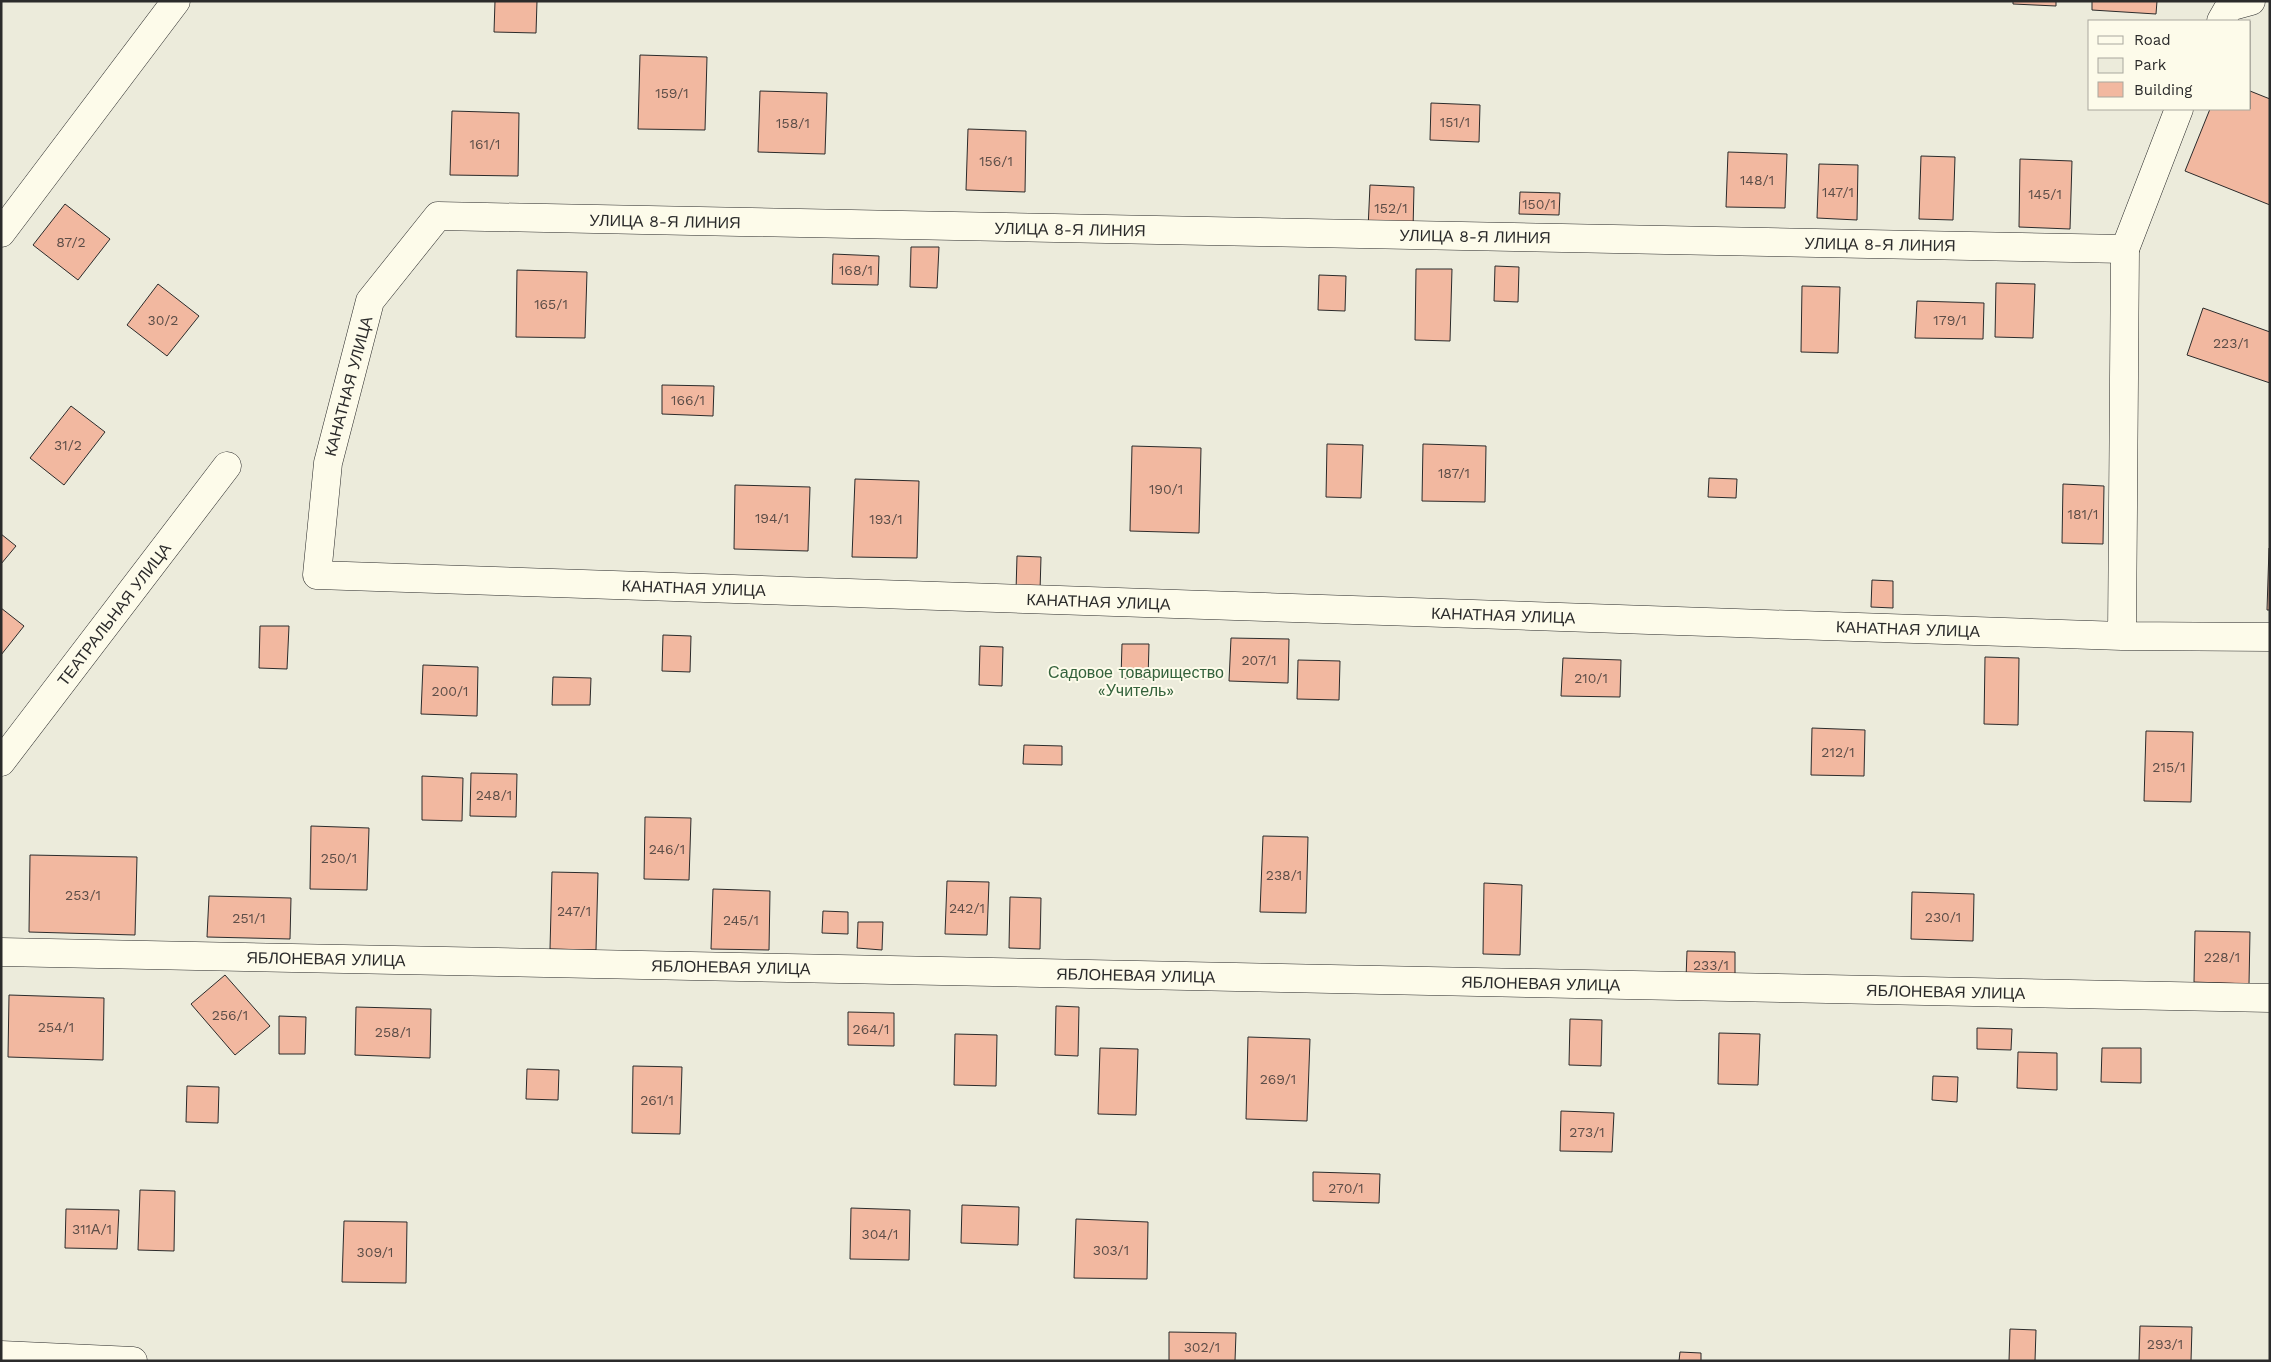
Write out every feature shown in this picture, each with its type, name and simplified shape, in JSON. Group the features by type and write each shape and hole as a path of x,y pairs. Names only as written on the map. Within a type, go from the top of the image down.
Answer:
{"street":[{"path":"1,233 176,1"},
{"path":"2222,20 2229,7 2251,1"},
{"path":"2122,636 2125,249 2179,110"},
{"name":"УЛИЦА 8-Я ЛИНИЯ","path":"438,216 2125,249"},
{"name":"КАНАТНАЯ УЛИЦА","path":"438,216 370,301 328,463 317,575 2122,636 2270,637"},
{"name":"ТЕАТРАЛЬНАЯ УЛИЦА","path":"1,762 227,466"},
{"name":"ЯБЛОНЕВАЯ УЛИЦА","path":"1,952 2270,998"},
{"path":"1,1355 133,1361"}],"green space":[{"name":"Садовое товарищество «Учитель»","path":"1,1 2270,1 2270,1361 1,1361"}],"building":[{"path":"495,1 537,1 536,33 494,32"},
{"path":"2013,1 2056,1 2056,6 2013,4"},
{"path":"2092,1 2157,1 2156,14 2092,10"},
{"path":"640,55 707,57 705,130 638,129"},
{"path":"760,91 827,93 825,154 758,152"},
{"path":"2251,91 2270,99 2270,205 2185,171 2210,110 2251,110"},
{"path":"1431,103 1480,105 1479,142 1430,140"},
{"path":"452,111 519,113 518,176 450,175"},
{"path":"968,129 1026,131 1025,192 966,190"},
{"path":"1728,152 1787,154 1785,208 1726,207"},
{"path":"1921,156 1955,157 1953,220 1919,219"},
{"path":"2020,159 2072,161 2070,229 2019,227"},
{"path":"1819,164 1858,165 1857,220 1817,218"},
{"path":"1370,185 1414,187 1413,230 1368,229"},
{"path":"1520,192 1560,193 1559,215 1519,214"},
{"path":"65,204 110,239 78,280 33,245"},
{"path":"911,247 939,247 937,288 910,287"},
{"path":"833,254 879,256 878,285 832,284"},
{"path":"1495,266 1519,267 1518,302 1494,301"},
{"path":"1416,269 1452,269 1450,341 1415,340"},
{"path":"517,270 587,272 585,338 516,337"},
{"path":"1319,275 1346,276 1345,311 1318,310"},
{"path":"1996,283 2035,284 2033,338 1995,337"},
{"path":"158,284 199,316 167,356 127,325"},
{"path":"1802,286 1840,287 1838,353 1801,352"},
{"path":"1917,301 1984,303 1983,339 1915,338"},
{"path":"2203,308 2270,332 2270,383 2187,355"},
{"path":"662,385 714,386 713,416 662,414"},
{"path":"71,406 105,432 64,485 30,458"},
{"path":"1327,444 1363,445 1361,498 1326,497"},
{"path":"1423,444 1486,446 1485,502 1422,501"},
{"path":"1132,446 1201,448 1199,533 1130,531"},
{"path":"1709,478 1737,479 1736,498 1708,497"},
{"path":"855,479 919,481 917,558 852,557"},
{"path":"2063,484 2104,486 2103,544 2062,543"},
{"path":"735,485 810,487 808,551 734,549"},
{"path":"1,534 16,546 1,564"},
{"path":"2269,548 2270,610 2267,610"},
{"path":"1017,556 1041,557 1040,591 1016,591"},
{"path":"1872,580 1893,581 1893,608 1871,607"},
{"path":"1,608 24,626 1,655"},
{"path":"260,626 289,626 287,669 259,668"},
{"path":"663,635 691,636 690,672 662,671"},
{"path":"1231,638 1289,639 1288,683 1229,681"},
{"path":"1122,644 1149,644 1148,679 1121,678"},
{"path":"980,646 1003,647 1002,686 979,685"},
{"path":"1985,657 2019,658 2018,725 1984,724"},
{"path":"1563,658 1621,660 1620,697 1561,696"},
{"path":"1298,660 1340,661 1339,700 1297,699"},
{"path":"423,665 478,667 477,716 421,714"},
{"path":"553,677 591,678 590,705 552,705"},
{"path":"1812,728 1865,730 1864,776 1811,775"},
{"path":"2146,731 2193,732 2191,802 2144,801"},
{"path":"1024,745 1062,746 1062,765 1023,764"},
{"path":"471,773 517,774 516,817 470,816"},
{"path":"422,776 463,778 462,821 422,820"},
{"path":"645,817 691,818 689,880 644,879"},
{"path":"311,826 369,828 367,890 310,889"},
{"path":"1263,836 1308,837 1306,913 1260,912"},
{"path":"30,855 137,857 135,935 29,932"},
{"path":"552,872 598,873 596,950 550,949"},
{"path":"947,881 989,882 987,935 945,934"},
{"path":"1484,883 1522,885 1520,955 1483,954"},
{"path":"713,889 770,891 769,950 711,949"},
{"path":"1912,892 1974,894 1973,941 1911,939"},
{"path":"209,896 291,898 290,939 207,937"},
{"path":"1010,897 1041,898 1040,949 1009,948"},
{"path":"823,911 848,912 848,934 822,933"},
{"path":"858,922 883,922 882,950 857,948"},
{"path":"2195,931 2250,932 2249,984 2194,982"},
{"path":"1687,951 1735,952 1735,980 1686,979"},
{"path":"225,975 270,1026 235,1055 191,1004"},
{"path":"9,995 104,998 103,1060 8,1057"},
{"path":"1056,1006 1079,1007 1078,1056 1055,1055"},
{"path":"356,1007 431,1009 430,1058 355,1055"},
{"path":"848,1012 894,1013 894,1046 848,1045"},
{"path":"279,1016 306,1017 305,1054 279,1054"},
{"path":"1570,1019 1602,1020 1601,1066 1569,1065"},
{"path":"1977,1028 2012,1029 2011,1050 1977,1049"},
{"path":"1719,1033 1760,1034 1758,1085 1718,1084"},
{"path":"955,1034 997,1035 996,1086 954,1085"},
{"path":"1248,1037 1310,1039 1307,1121 1246,1119"},
{"path":"1100,1048 1138,1049 1136,1115 1098,1114"},
{"path":"2102,1048 2141,1048 2141,1083 2101,1082"},
{"path":"2018,1052 2057,1053 2057,1090 2017,1088"},
{"path":"633,1066 682,1067 680,1134 632,1133"},
{"path":"527,1069 559,1070 558,1100 526,1099"},
{"path":"1933,1076 1958,1077 1957,1102 1932,1100"},
{"path":"187,1086 219,1087 218,1123 186,1122"},
{"path":"1561,1111 1614,1113 1612,1152 1560,1151"},
{"path":"1313,1172 1380,1174 1379,1203 1313,1201"},
{"path":"140,1190 175,1191 174,1251 138,1250"},
{"path":"962,1205 1019,1207 1018,1245 961,1243"},
{"path":"851,1208 910,1210 909,1260 850,1259"},
{"path":"66,1209 119,1210 117,1249 65,1248"},
{"path":"1076,1219 1148,1222 1147,1279 1074,1278"},
{"path":"344,1221 407,1222 406,1283 342,1282"},
{"path":"2140,1326 2192,1327 2191,1361 2139,1361"},
{"path":"2010,1329 2036,1330 2035,1361 2009,1361"},
{"path":"1169,1332 1236,1333 1235,1361 1169,1361"},
{"path":"1680,1352 1701,1353 1701,1361 1679,1361"}]}
